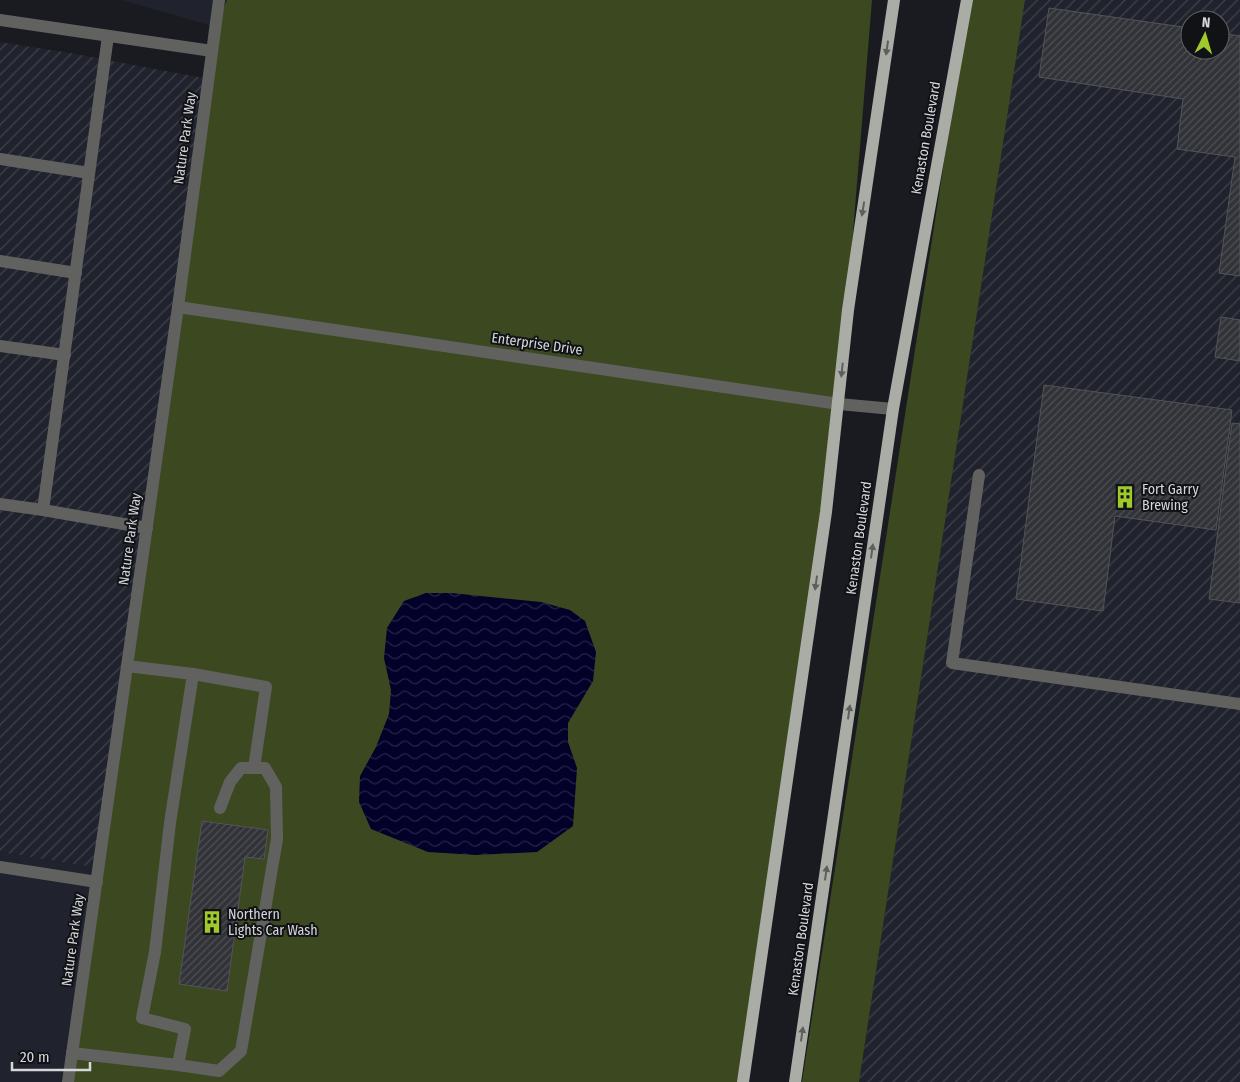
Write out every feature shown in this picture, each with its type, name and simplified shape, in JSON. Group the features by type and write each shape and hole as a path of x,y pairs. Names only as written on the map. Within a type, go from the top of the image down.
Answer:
{"main road":[{"path":"743,1082 825,522 848,310 894,0"},
{"name":"Kenaston Boulevard","path":"795,1082 893,409 967,0"}],"street":[{"name":"Nature Park Way","path":"68,1082 178,307 219,0"},
{"path":"0,20 212,51"},
{"path":"44,510 108,36"},
{"path":"0,159 89,173"},
{"path":"0,261 76,273"},
{"name":"Enterprise Drive","path":"178,307 838,404 893,409"},
{"path":"0,346 65,355"},
{"path":"979,475 952,663 1240,704"},
{"path":"0,504 146,528"},
{"path":"127,666 193,674 266,687 254,768"},
{"path":"178,1065 185,1029 142,1018 155,952 170,823 193,674"},
{"path":"72,1053 219,1071 241,1051 277,839 276,788 265,768 241,768 230,782 220,808"},
{"path":"0,867 96,882"}],"shaded area":[{"path":"122,0 227,0 215,27"},
{"path":"1025,0 1240,0 1240,1082 859,1082"},
{"path":"0,42 208,79 99,868 0,852"},
{"path":"0,852 99,868 68,1082 0,1082"}],"green space":[{"path":"227,0 872,0 839,404 743,1082 68,1082 215,27"},
{"path":"969,0 1025,0 859,1082 802,1082"}],"water":[{"path":"426,593 451,593 541,602 570,610 585,621 596,652 593,681 568,723 568,742 577,768 573,826 537,852 476,855 428,852 371,829 359,802 360,776 376,747 389,714 391,690 384,658 387,628 404,601"}],"building":[{"path":"1049,8 1180,27 1180,60 1230,60 1230,34 1240,36 1240,276 1219,273 1235,157 1177,149 1183,99 1039,77"},
{"path":"1221,317 1240,320 1240,361 1215,357"},
{"name":"Fort Garry Brewing","path":"1044,385 1232,410 1216,530 1115,516 1103,611 1016,599"},
{"path":"1232,423 1240,424 1240,603 1209,599"},
{"name":"Northern Lights Car Wash","path":"202,821 268,830 264,859 245,857 227,991 179,984"}],"place":[{"name":"Fort Garry Brewing","path":"1125,497"},
{"name":"Northern Lights Car Wash","path":"212,922"}]}
